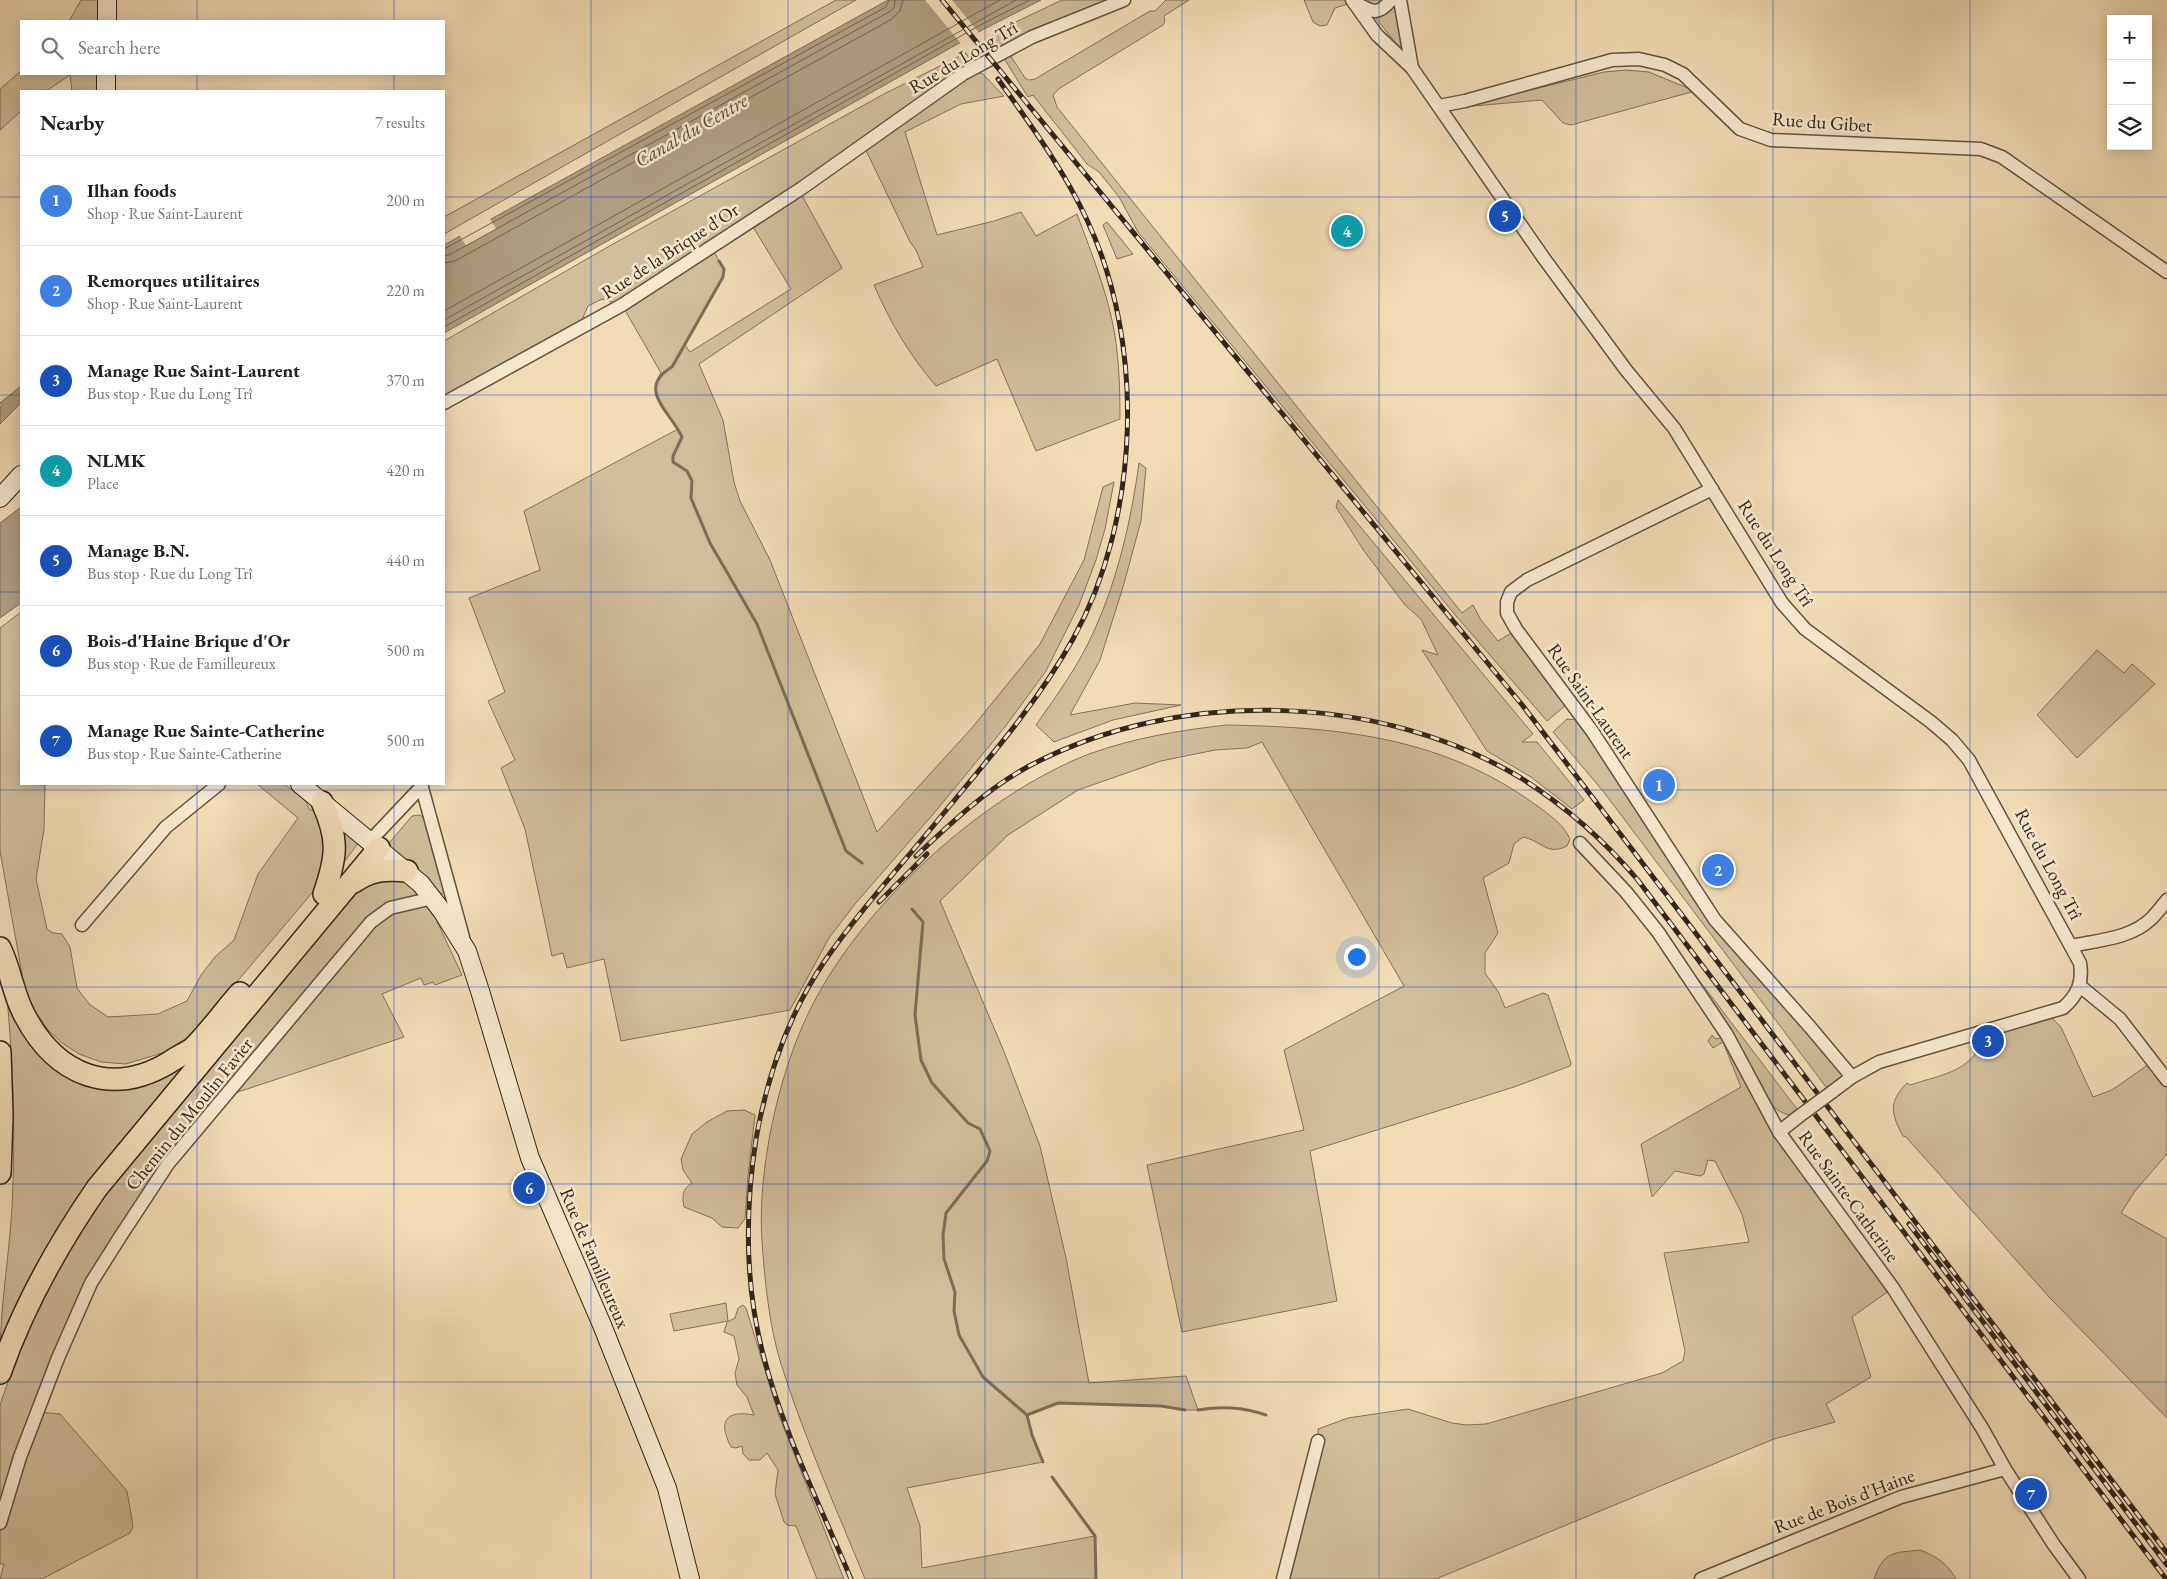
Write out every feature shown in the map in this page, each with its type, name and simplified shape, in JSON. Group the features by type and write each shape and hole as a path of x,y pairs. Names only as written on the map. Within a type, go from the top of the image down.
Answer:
{"highway":[{"path":"322,802 332,830 335,856 324,894"},
{"path":"0,1373 33,1293 67,1232 97,1188 345,888 375,844"},
{"path":"0,948 15,994 25,1016 38,1037 60,1060 77,1070 99,1078 124,1080 143,1076 162,1067 192,1048 363,847 375,844"},
{"path":"345,888 364,875 375,871 388,869 407,871"},
{"path":"0,1052 2,1116 0,1173"}],"street":[{"path":"107,0 107,20"},
{"name":"Rue du Long Trî","path":"906,113 964,74 1032,37 1124,0"},
{"path":"1353,1 1370,11 1377,12 1383,9 1391,0"},
{"path":"1400,0 1412,68"},
{"path":"1353,1 1377,34 1412,68"},
{"name":"Rue du Gibet","path":"1438,106 1464,101 1612,60 1639,59 1664,65 1683,74 1740,129 1771,140 1981,149 2002,157 2167,272"},
{"name":"Rue du Long Trî","path":"1412,68 1576,303 1626,370 1674,428 1770,586 1796,620 1817,639 1931,722 1952,740 1969,760 2080,963 2082,975 2080,986"},
{"path":"106,75 106,90"},
{"name":"Rue de la Brique d'Or","path":"445,402 622,305 802,188 906,113"},
{"path":"0,498 20,476"},
{"name":"Rue Saint-Laurent","path":"1712,489 1527,580 1511,592 1507,602 1507,613 1518,631 1592,731 1715,920 1852,1077"},
{"path":"82,925 166,827 218,785"},
{"name":"Rue de Familleureux","path":"301,785 407,871 433,898 467,951"},
{"path":"375,844 421,785"},
{"name":"Rue de Familleureux","path":"421,785 467,951 530,1158 602,1325 667,1488 690,1579"},
{"name":"Rue Sainte-Catherine","path":"1580,843 1626,892 1658,932 1727,1035 1779,1132 1892,1288 1939,1360 2005,1469 2054,1545 2079,1579"},
{"name":"Chemin du Moulin Favier","path":"0,1523 20,1457 58,1358 91,1283 151,1187 371,922 390,908 433,898"},
{"path":"2071,946 2133,932 2151,919 2167,900"},
{"path":"1779,1132 1852,1077 1879,1062 2062,1008 2072,1000 2080,986 2120,1019 2167,1080"},
{"path":"1283,1579 1318,1441"},
{"name":"Rue de Bois d'Haine","path":"1701,1579 1901,1497 2005,1469"}],"shaded area":[{"path":"81,0 107,0 107,20 70,20"},
{"path":"836,0 856,0 445,233 445,216"},
{"path":"1062,0 1124,0 1007,50 992,46 987,40 1001,29"},
{"path":"1166,0 1189,0 1164,16 1165,21 1163,25 1060,88 1053,95 1057,107 1462,613 1473,605 1481,620 1498,641 1513,632 1566,705 1547,721 1457,617 1138,232 1119,197 1099,172 1087,164 1033,95 1028,97 1005,60 1007,50 1025,78 1029,80 1035,79 1150,11 1155,11"},
{"path":"1304,0 1393,0 1402,46 1399,47 1370,11 1354,2 1335,8 1327,25 1320,26 1313,22"},
{"path":"966,53 970,60 964,74 982,73 1004,96 961,104 905,132 937,235 994,221 1021,212 1036,236 1077,214 1109,307 1116,344 1120,394 1120,419 1036,451 997,359 936,386 901,338 874,285 923,267 863,144 799,190 842,268 699,364 723,420 734,482 740,501 770,560 877,832 971,729 1040,644 1084,560 1103,487 1114,482 1105,529 1096,560 1079,605 1046,671 1005,727 935,812 855,904 829,938 790,1010 621,1041 604,959 567,968 563,953 552,956 525,829 501,768 515,760 488,701 505,692 469,598 540,570 524,511 678,429 659,402 656,388 657,380 661,373 622,305 602,299 588,306 582,320 445,402 445,340 613,244 884,94","holes":["750,222 791,289 690,352 685,345 723,277 724,269 711,247"]},
{"path":"1626,70 1649,72 1695,91 1571,125 1563,123 1542,100 1462,107 1604,72"},
{"path":"20,72 20,75 70,75 48,90 20,90 20,112 0,130 0,89"},
{"path":"70,75 106,75 106,90 72,90"},
{"path":"1107,222 1133,254 1117,259 1103,225"},
{"path":"1139,463 1146,468 1141,521 1123,587 1100,660 1070,715 1135,703 1181,705 1113,720 1054,742 1036,725 1075,668 1088,644 1110,591 1117,570 1132,506"},
{"path":"1338,500 1533,734 1522,742 1537,742 1584,800 1572,809 1531,777 1487,751 1422,650 1438,655 1421,619 1405,605 1364,551 1336,507"},
{"path":"20,613 20,785 45,785 44,829 36,879 47,929 53,933 62,934 70,947 77,988 89,1004 108,1017 158,1014 187,1001 201,975 215,957 234,940 258,874 298,818 258,785 285,785 305,800 310,810 316,810 327,836 317,887 192,1035 162,1053 126,1064 101,1062 79,1054 62,1043 48,1030 34,1009 24,987 0,851 0,628"},
{"path":"2097,650 2124,673 2132,664 2155,684 2077,758 2037,715"},
{"path":"1567,719 1578,720 1715,920 1852,1077 1826,1087 1603,791 1553,732"},
{"path":"1227,725 1267,726 1345,733 1420,748 1456,761 1491,777 1545,811 1562,826 1570,839 1567,846 1560,849 1549,849 1523,837 1514,844 1509,863 1483,878 1498,933 1485,953 1485,973 1499,993 1505,1008 1543,993 1548,995 1571,1063 1570,1066 1514,1087 1310,1151 1337,1301 1182,1332 1147,1165 1304,1130 1284,1050 1404,986 1262,742 1247,748 1215,750 1161,761 1078,790 1008,835 940,901 1003,1049 1040,1146 1066,1258 1089,1383 1186,1376 1198,1410 1161,1406 1058,1403 1027,1415 1032,1435 1043,1462 907,1488 920,1526 922,1568 1095,1536 1096,1579 865,1579 790,1391 777,1349 766,1288 761,1215 766,1155 779,1094 798,1037 809,1012 831,973 859,934 891,896 927,860 966,827 1007,797 1048,773 1106,748 1157,735"},
{"path":"419,815 426,818 445,892 438,895 389,846 390,842 412,816"},
{"path":"337,825 359,842 342,865"},
{"path":"374,879 409,881 420,891 417,896 433,898 434,915 462,975 435,985 433,982 424,985 421,978 382,994 404,1037 226,1096 168,1164 91,1283 38,1412 60,1414 127,1491 133,1526 130,1533 42,1579 0,1579 4,1564 0,1564 0,1405 14,1365 43,1296 77,1235 107,1191 348,897"},
{"path":"1673,946 1797,1109 1794,1115 1782,1113 1773,1105 1758,1085 1754,1086 1893,1288 1852,1317 1871,1377 1826,1404 1835,1422 1774,1439 1436,1579 1283,1579 1318,1441 1318,1429 1348,1418 1408,1409 1452,1423 1466,1425 1486,1424 1662,1373 1683,1361 1685,1351 1664,1253 1749,1242 1742,1214 1715,1161 1708,1160 1704,1174 1700,1176 1675,1171 1652,1197 1641,1144 1741,1087 1723,1042 1713,1048 1708,1041 1712,1035 1716,1039 1721,1038 1721,1033"},
{"path":"5,977 34,1042 125,1085 219,1029 169,1090 0,1358 1,1320 11,1227 14,1150 12,1063"},
{"path":"2043,1015 2053,1019 2061,1027 2093,1097 2112,1090 2152,1062 2167,1080 2167,1154 2135,1191 2121,1213 2167,1239 2167,1418 2050,1298 1906,1137 1903,1136 1894,1115 1894,1102 1907,1083 1910,1085 1946,1074 1966,1063 1980,1045 1983,1032"},
{"path":"744,1110 755,1115 745,1219 738,1228 722,1227 712,1218 684,1207 684,1193 686,1188 692,1183 683,1170 681,1159 692,1134 707,1122 727,1111"},
{"path":"726,1303 728,1321 674,1331 670,1314"},
{"path":"743,1305 746,1308 779,1416 844,1579 817,1579 796,1526 787,1525 784,1522 775,1494 778,1470 767,1453 760,1460 749,1460 743,1454 742,1446 731,1447 727,1438 725,1424 727,1419 737,1414 754,1415 747,1397 737,1385 735,1373 739,1359 734,1336 724,1332 727,1322 735,1318 738,1308"},
{"path":"1920,1550 1941,1561 1956,1579 1874,1579 1886,1558 1896,1553"}],"water":[{"name":"Canal du Centre","path":"888,0 1041,0 986,28 445,332 445,244"},
{"path":"20,387 20,404 0,424 0,407 2,405 0,403"},
{"path":"20,508 20,604 0,618 0,523"}],"pier":[{"path":"925,0 952,0 980,34 962,45"},
{"path":"489,217 496,229 466,246 459,234"}],"waterway":[{"path":"719,261 724,269 723,277 672,367 661,375 656,384 656,392 664,410 682,437 673,456 673,462 687,471 692,481 691,498 710,543 757,624 846,851 862,863"},
{"path":"912,909 923,922 915,1015 921,1060 932,1083 968,1123 980,1129 990,1151 987,1161 946,1213 943,1235 944,1259 955,1292 954,1311 959,1335 983,1377 1027,1415 1032,1435 1043,1462"},
{"path":"1027,1415 1058,1403 1161,1406 1185,1410"},
{"path":"1198,1410 1232,1408 1266,1415"},
{"path":"1052,1477 1095,1536 1096,1579"}],"railway":[{"path":"942,0 1523,706 2167,1553"},
{"path":"851,1579 791,1440 771,1383 757,1328 750,1274 750,1193 756,1139 766,1093 790,1025 811,982 824,962 864,909 1008,735 1042,688 1073,639 1095,591 1112,540 1122,486 1127,431 1126,376 1119,321 1106,269 1087,220 1068,183 998,79"},
{"path":"916,856 985,795 1031,765 1088,740 1149,722 1213,713 1278,710 1342,716 1405,729 1465,750 1521,778 1583,824 1611,850 1637,879 2166,1579"},
{"path":"879,902 927,854"},
{"path":"1909,1224 2167,1565"}],"place":[{"name":"Manage B.N.","path":"1505,216"},
{"name":"NLMK","path":"1347,231"},
{"name":"Ilhan foods","path":"1659,785"},
{"name":"Remorques utilitaires","path":"1718,870"},
{"name":"Manage Rue Saint-Laurent","path":"1988,1041"},
{"name":"Bois-d'Haine Brique d'Or","path":"529,1188"},
{"name":"Manage Rue Sainte-Catherine","path":"2031,1494"}]}
